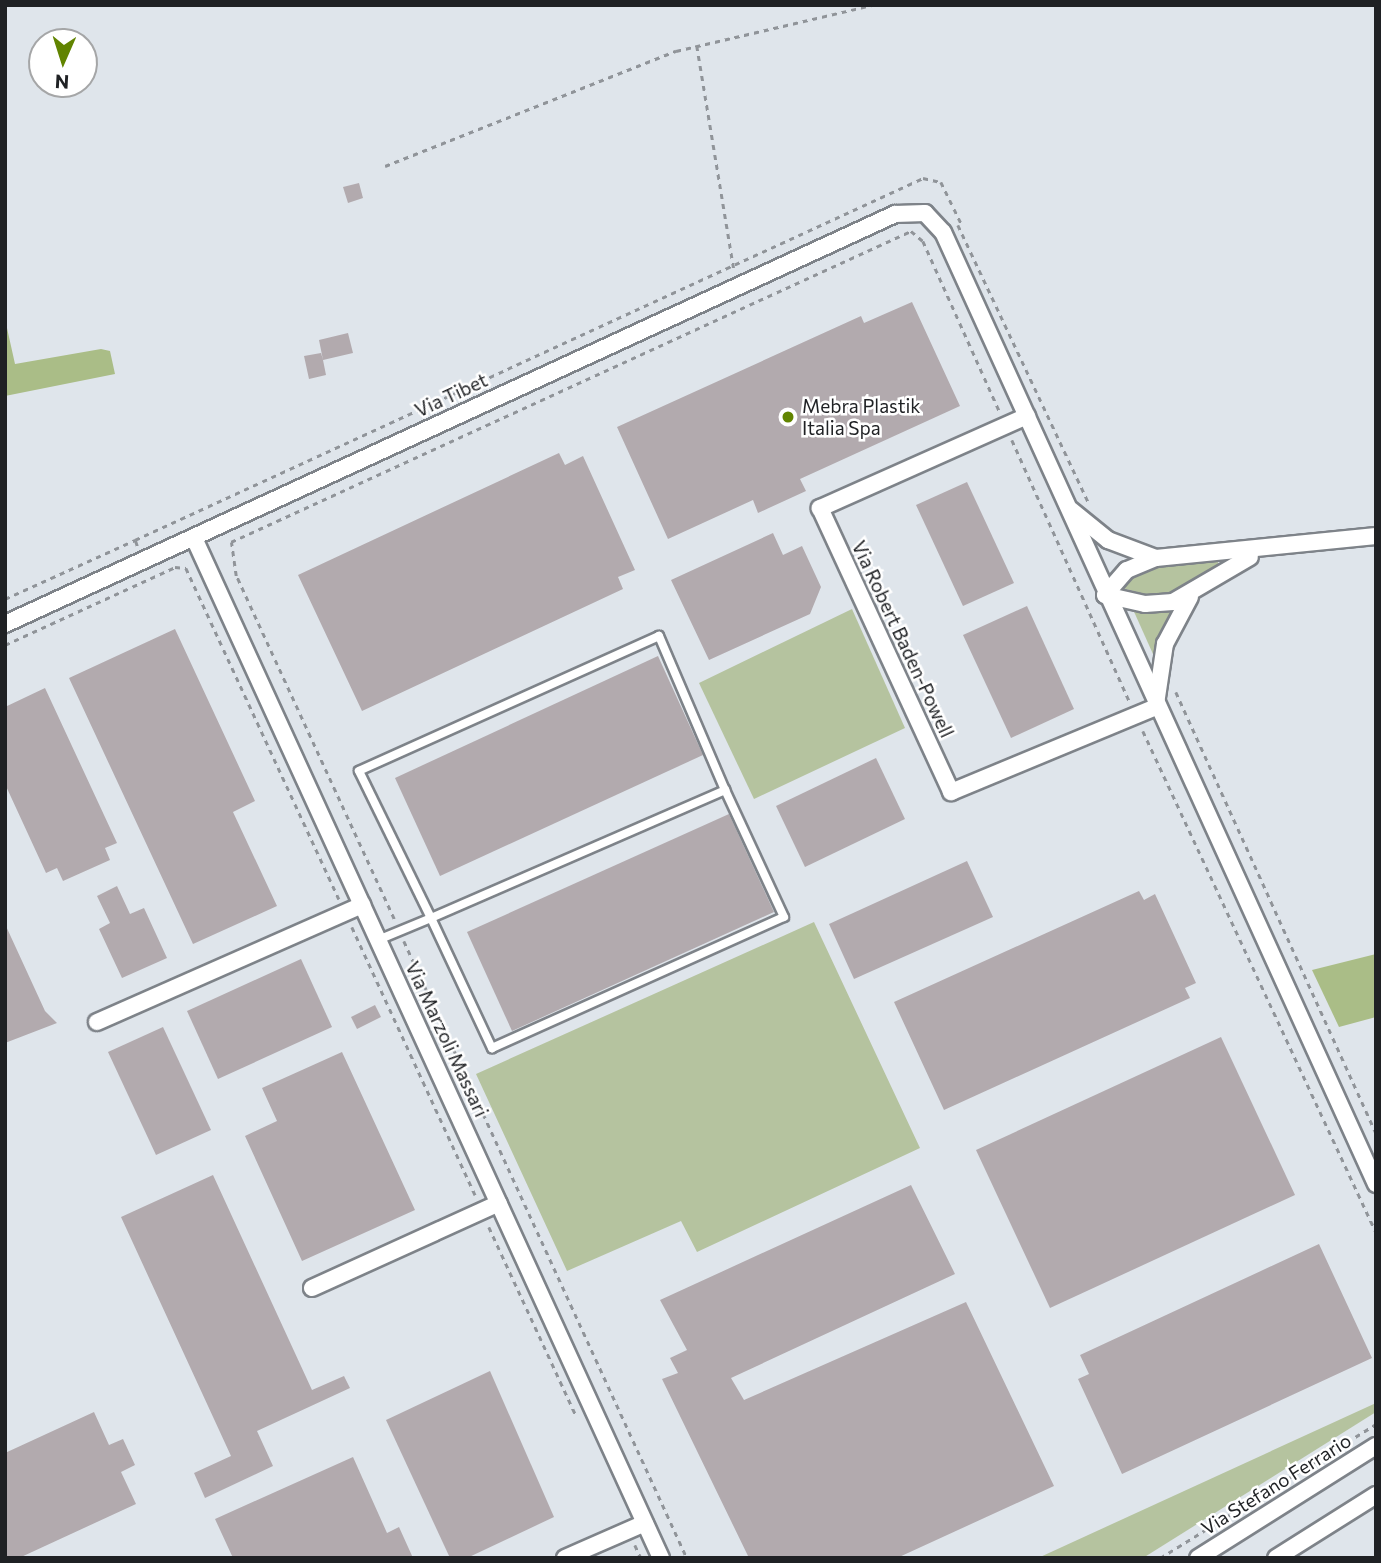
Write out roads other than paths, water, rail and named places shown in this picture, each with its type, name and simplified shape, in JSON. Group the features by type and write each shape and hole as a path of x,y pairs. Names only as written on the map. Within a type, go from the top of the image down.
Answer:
{"street":[{"name":"Via Tibet","path":"5,624 738,284 895,214 917,211 943,232 1027,416"},
{"name":"Via Robert Baden-Powell","path":"1027,416 820,508 951,792 1156,706"},
{"path":"1027,416 1105,595 1376,1184"},
{"path":"1069,509 1108,540 1156,558"},
{"path":"1105,595 1126,570 1156,558 1258,552 1376,536"},
{"name":"Via Marzoli Massari","path":"194,538 661,1558"},
{"path":"1105,595 1145,604 1189,597 1258,552"},
{"path":"1156,706 1165,644 1189,597"},
{"path":"97,1022 362,905"},
{"path":"312,1289 499,1203"},
{"name":"Via Stefano Ferrario","path":"1198,1558 1376,1446"},
{"path":"1276,1558 1376,1495"},
{"path":"565,1558 645,1523"}],"lane":[{"path":"659,636 725,789 784,918 492,1048 359,771 659,636"},
{"path":"379,940 725,789"}],"place":[{"name":"Mebra Plastik Italia Spa","path":"788,417"}]}
